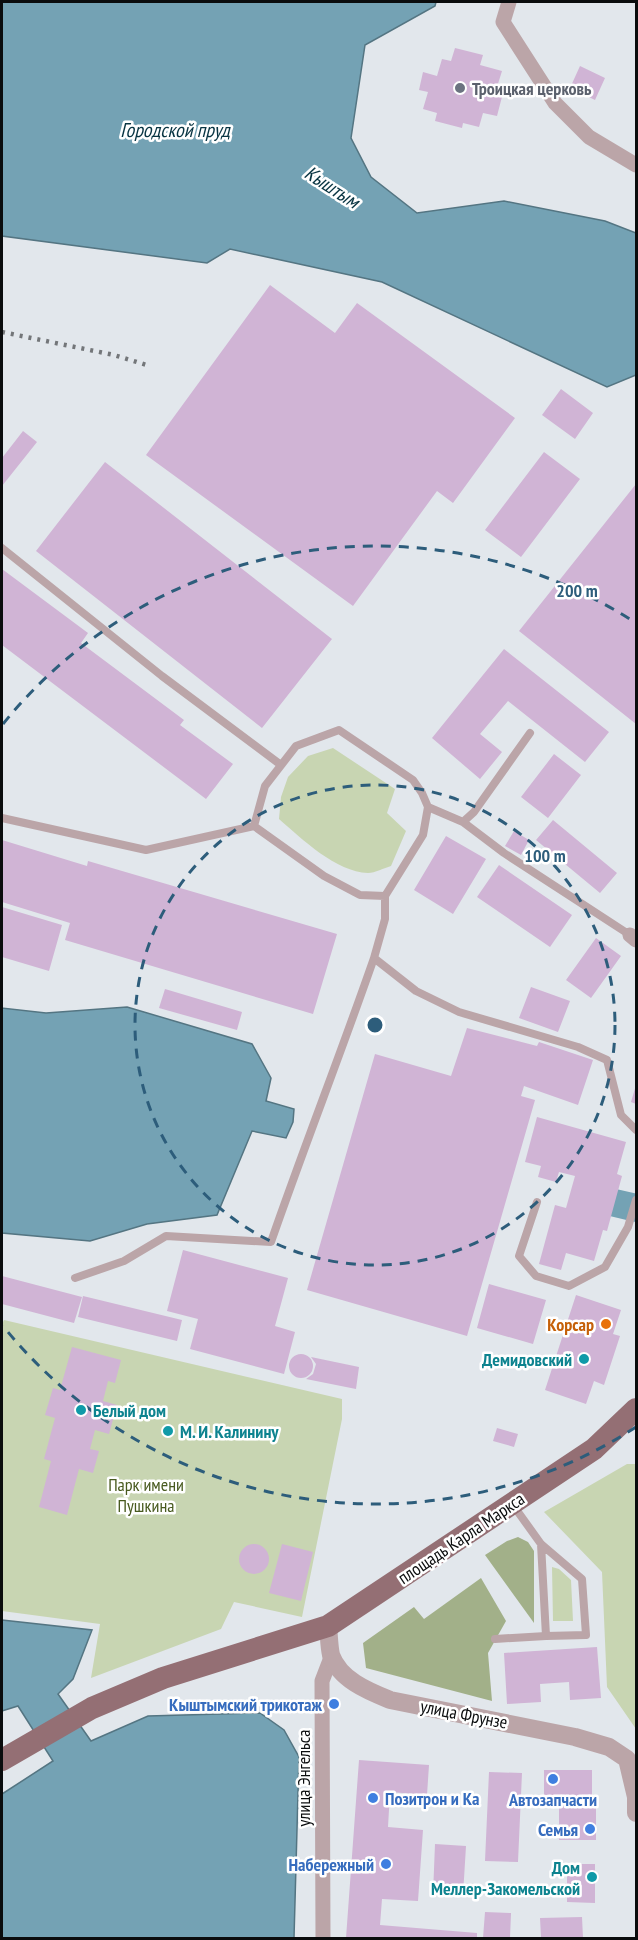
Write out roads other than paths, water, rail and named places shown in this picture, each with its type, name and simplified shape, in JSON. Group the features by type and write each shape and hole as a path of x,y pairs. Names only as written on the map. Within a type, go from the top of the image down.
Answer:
{"main road":[{"path":"594,1449 636,1409"},
{"path":"594,1449 636,1432"},
{"name":"площадь Карла Маркса","path":"9,1756 92,1708 163,1678 328,1626 594,1449"}],"street":[{"path":"509,2 503,22 555,103 589,137 636,165"},
{"name":"улица Фрунзе","path":"328,1626 332,1655 341,1671 371,1692 390,1700 575,1737 609,1747 632,1758"},
{"name":"улица Энгельса","path":"323,1938 322,1681 332,1655"},
{"path":"632,1758 636,1813"}],"lane":[{"path":"2,548 162,676 281,765"},
{"path":"75,1278 124,1262 166,1236 271,1242 374,958 386,919 385,896 423,836 428,807 413,780 339,730 296,746 265,786 254,826"},
{"path":"463,822 474,812 530,733"},
{"path":"428,807 463,822 504,853 633,937"},
{"path":"2,818 146,849 254,826 333,881 360,895 385,896"},
{"path":"374,958 416,992 459,1012 578,1047 607,1060 621,1115 636,1130"},
{"path":"537,1202 519,1256 536,1276 569,1286 605,1267 628,1227 636,1200"},
{"path":"495,1639 586,1635 582,1579 541,1544 512,1503"},
{"path":"541,1544 546,1636"}],"water":[{"name":"Городской пруд","path":"2,2 436,2 435,6 365,45 351,138 371,177 417,213 504,201 605,221 636,233 636,375 607,387 382,282 230,249 207,263 2,236"},
{"path":"127,1007 252,1044 271,1078 266,1101 294,1109 293,1122 286,1138 252,1131 217,1215 147,1224 90,1241 2,1233 2,1008 46,1013"},
{"path":"2,1620 92,1630 73,1679 58,1694 91,1741 148,1716 260,1713 284,1730 299,1757 294,1938 2,1938 2,1794 53,1761 18,1706 2,1711"}],"waterway":[{"path":"615,1203 636,1208"}],"railway":[{"path":"2,332 114,355 150,366"}],"place":[{"name":"Троицкая церковь","path":"460,88"},
{"name":"Корсар","path":"606,1324"},
{"name":"Демидовский","path":"584,1359"},
{"name":"Белый дом","path":"81,1410"},
{"name":"М. И. Калинину","path":"168,1431"},
{"name":"Кыштымский трикотаж","path":"334,1704"},
{"name":"Автозапчасти","path":"553,1779"},
{"name":"Позитрон и Ка","path":"373,1798"},
{"name":"Семья","path":"590,1829"},
{"name":"Набережный","path":"386,1864"},
{"name":"Дом Меллер-Закомельской","path":"592,1877"}],"water label":[{"name":"Кыштым","path":"332,187"}],"park label":[{"name":"Парк имени Пушкина","path":"146,1494"}]}
